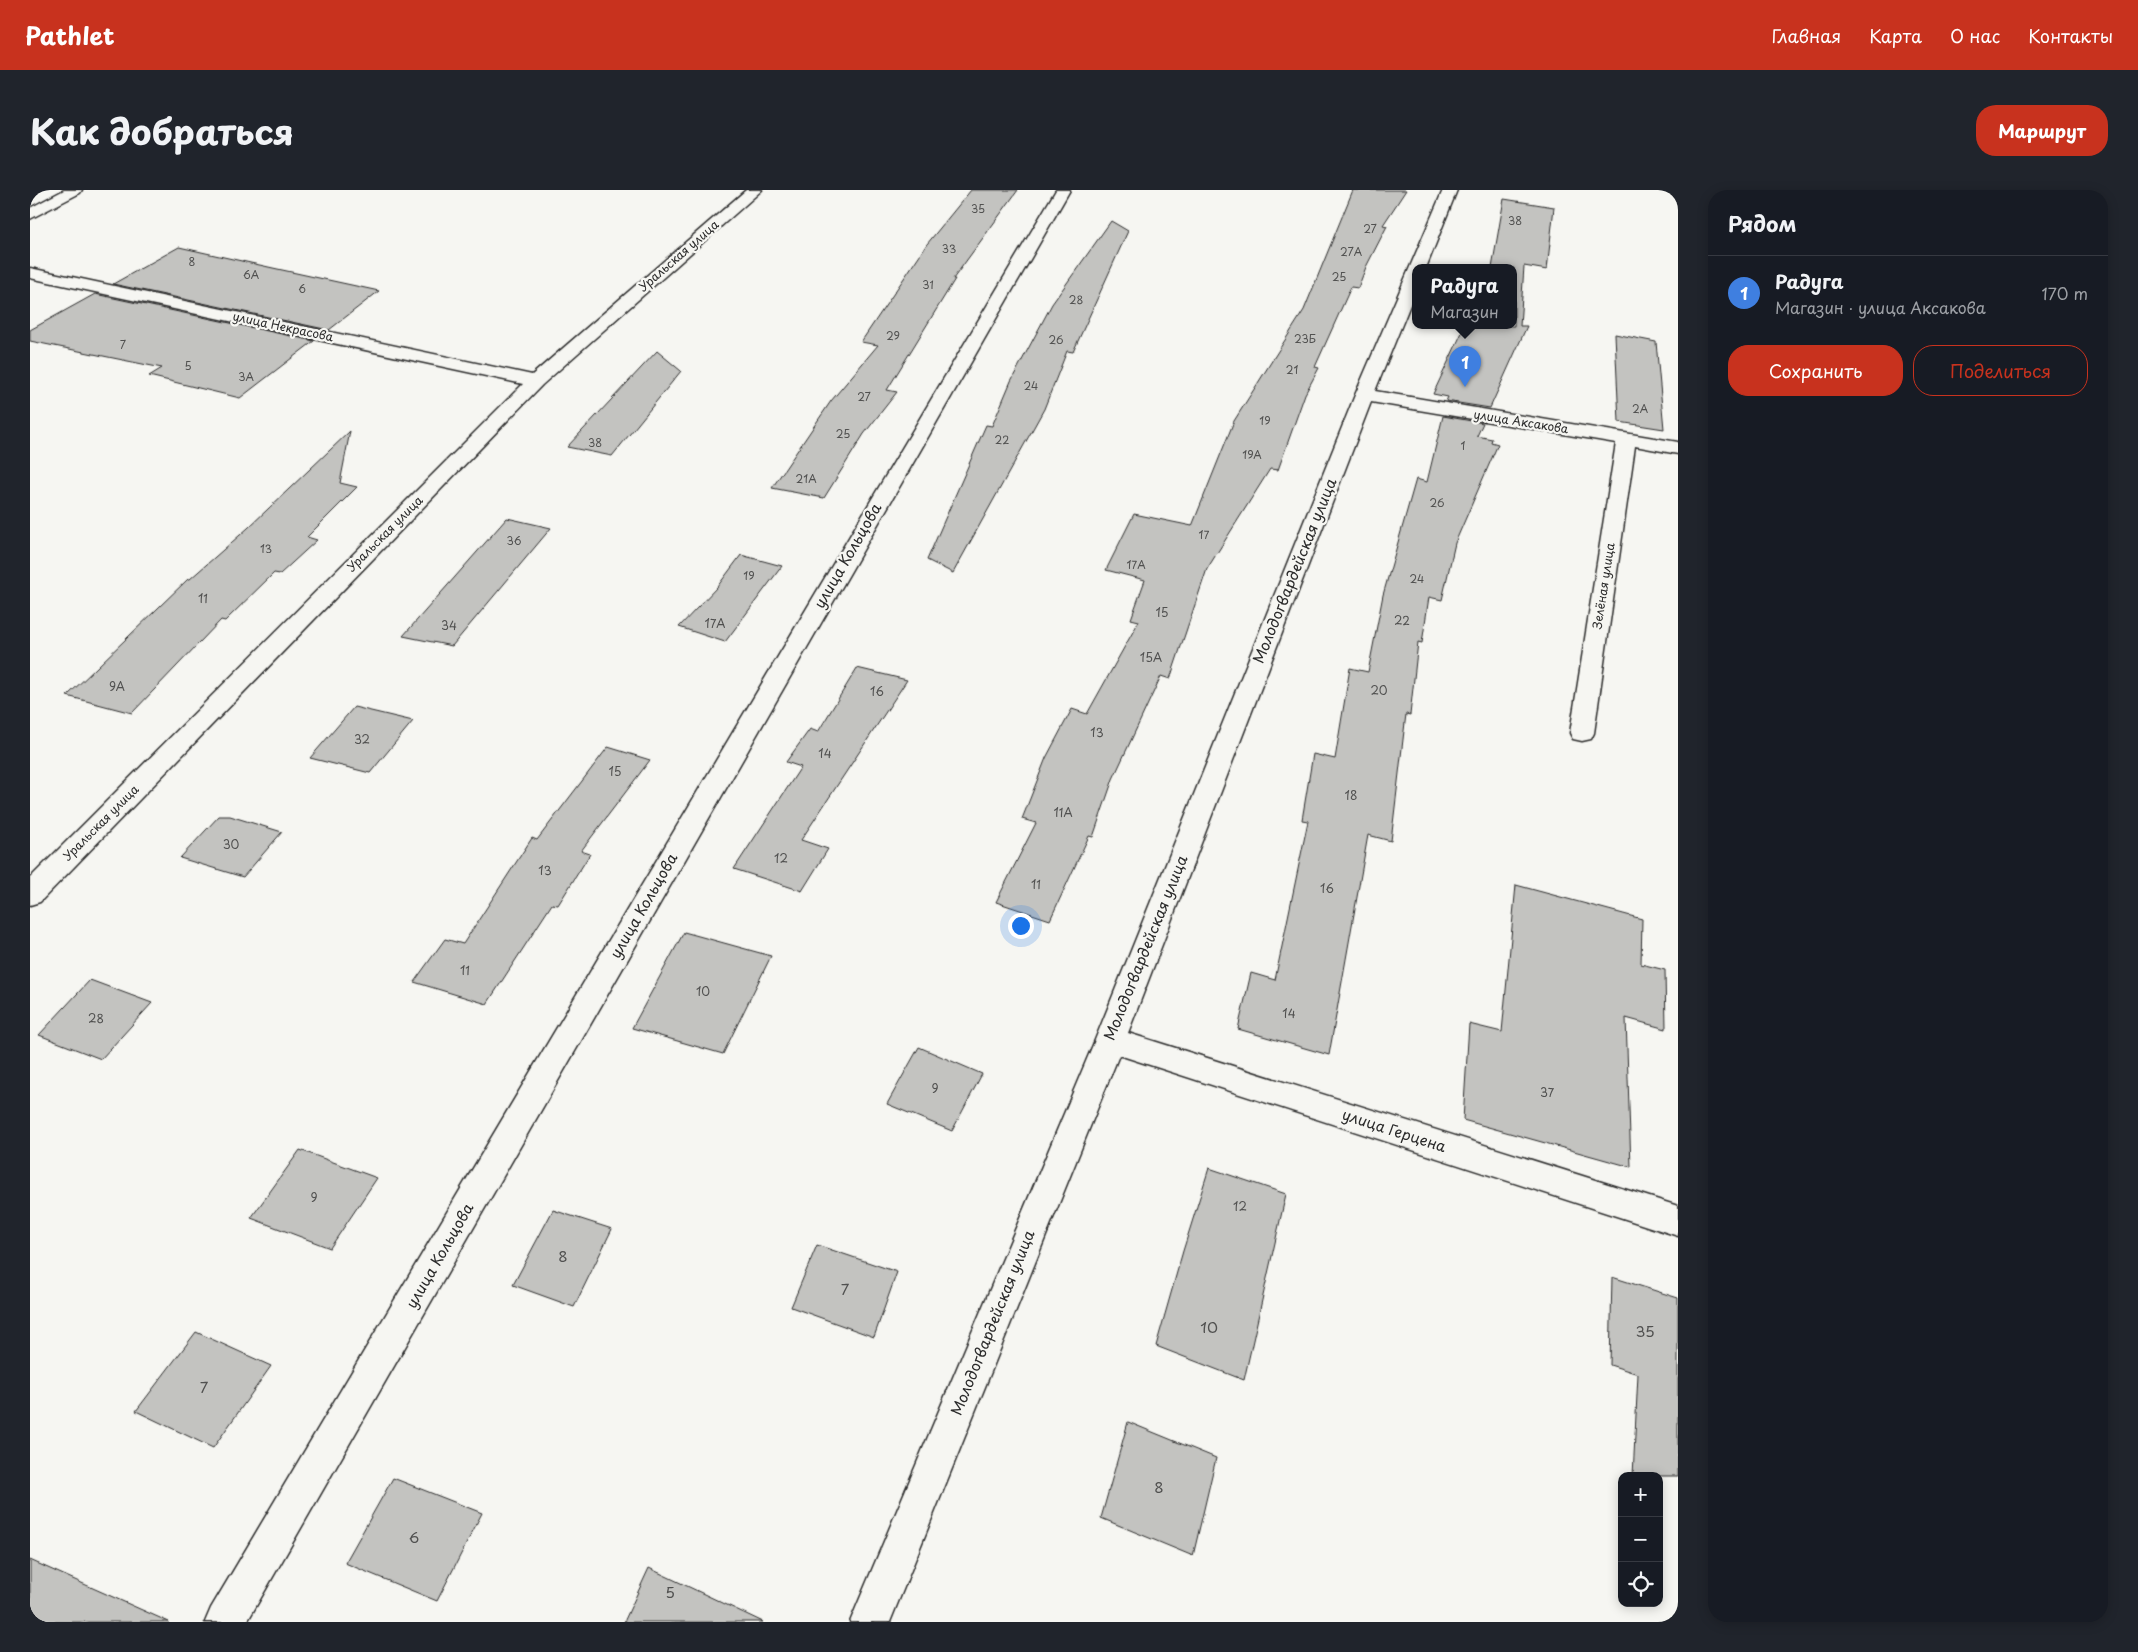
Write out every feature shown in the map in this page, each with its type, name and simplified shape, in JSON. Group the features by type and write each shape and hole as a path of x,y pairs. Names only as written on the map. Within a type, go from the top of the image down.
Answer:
{"street":[{"path":"30,214 75,190"},
{"name":"Уральская улица","path":"30,895 536,381 755,190"},
{"name":"улица Кольцова","path":"225,1622 1063,190"},
{"name":"Молодогвардейская улица","path":"1419,264 1450,190"},
{"name":"улица Некрасова","path":"30,273 536,381"},
{"name":"Молодогвардейская улица","path":"870,1622 1110,1040 1364,396 1412,282"},
{"name":"улица Аксакова","path":"1364,396 1678,448"},
{"name":"Зелёная улица","path":"1582,733 1626,439"},
{"name":"улица Герцена","path":"1110,1040 1678,1220"}],"building":[{"path":"971,190 1018,190 953,279 955,279 887,390 897,392 864,434 824,498 772,488 831,401 878,345 861,342 927,244"},
{"path":"1353,190 1406,190 1383,225 1387,226 1366,267 1358,288 1351,287 1315,367 1319,368 1305,394 1278,470 1270,469 1207,569 1170,679 1161,676 1113,779 1093,837 1089,836 1050,920 996,902 1036,823 1022,819 1046,758 1072,709 1087,714 1139,621 1131,619 1145,580 1106,570 1134,514 1192,526 1234,421 1304,310"},
{"path":"1504,199 1554,207 1547,270 1524,266 1520,326 1527,326 1490,408 1446,401 1448,397 1433,394 1464,329 1517,329 1517,264 1493,264"},
{"path":"1111,221 1128,231 1073,352 1067,351 1044,409 953,573 927,560 986,425 992,426 1011,381 1052,304"},
{"path":"179,247 379,291 329,330 113,284"},
{"path":"95,294 314,341 240,398 149,376 162,368 30,341 30,330"},
{"path":"1615,334 1656,342 1664,429 1619,422"},
{"path":"657,351 681,371 612,456 567,447"},
{"path":"1443,416 1483,423 1477,436 1492,439 1491,442 1498,444 1455,543 1442,600 1429,597 1422,643 1418,642 1410,715 1406,714 1391,841 1368,835 1329,1055 1238,1029 1251,973 1275,980 1308,821 1302,820 1313,754 1335,759 1350,668 1368,672 1383,595 1416,479 1427,482"},
{"path":"350,431 340,483 357,487 307,537 317,540 280,574 274,573 225,621 221,620 132,713 67,696 188,579 248,528"},
{"path":"507,518 551,528 452,646 403,636"},
{"path":"741,555 782,566 725,642 679,627 717,587"},
{"path":"857,668 907,680 801,840 828,849 802,891 734,869 801,767 786,762 810,729 818,732"},
{"path":"354,707 413,721 370,773 310,758"},
{"path":"608,747 650,760 581,851 590,854 558,905 552,904 487,1004 414,982 445,939 463,944 532,838 537,840"},
{"path":"219,816 230,816 282,832 243,877 180,858"},
{"path":"1516,885 1642,919 1641,964 1665,970 1666,1029 1626,1018 1631,1167 1463,1120 1469,1024 1502,1032"},
{"path":"684,932 771,956 723,1054 632,1028"},
{"path":"90,980 152,1003 101,1059 39,1035"},
{"path":"919,1047 982,1074 952,1131 887,1104"},
{"path":"300,1150 377,1178 330,1248 251,1218"},
{"path":"1209,1168 1286,1194 1244,1380 1156,1346"},
{"path":"553,1210 612,1229 574,1307 513,1285"},
{"path":"817,1245 897,1272 874,1337 791,1307"},
{"path":"1612,1277 1678,1298 1678,1476 1663,1476 1663,1472 1633,1472 1638,1374 1610,1365"},
{"path":"196,1332 271,1366 213,1448 136,1411"},
{"path":"1128,1422 1216,1458 1193,1556 1101,1518"},
{"path":"393,1478 482,1513 437,1601 345,1563"},
{"path":"30,1560 169,1622 30,1622"},
{"path":"649,1568 763,1622 624,1622"}],"place":[{"name":"Радуга","path":"1465,387"}]}
